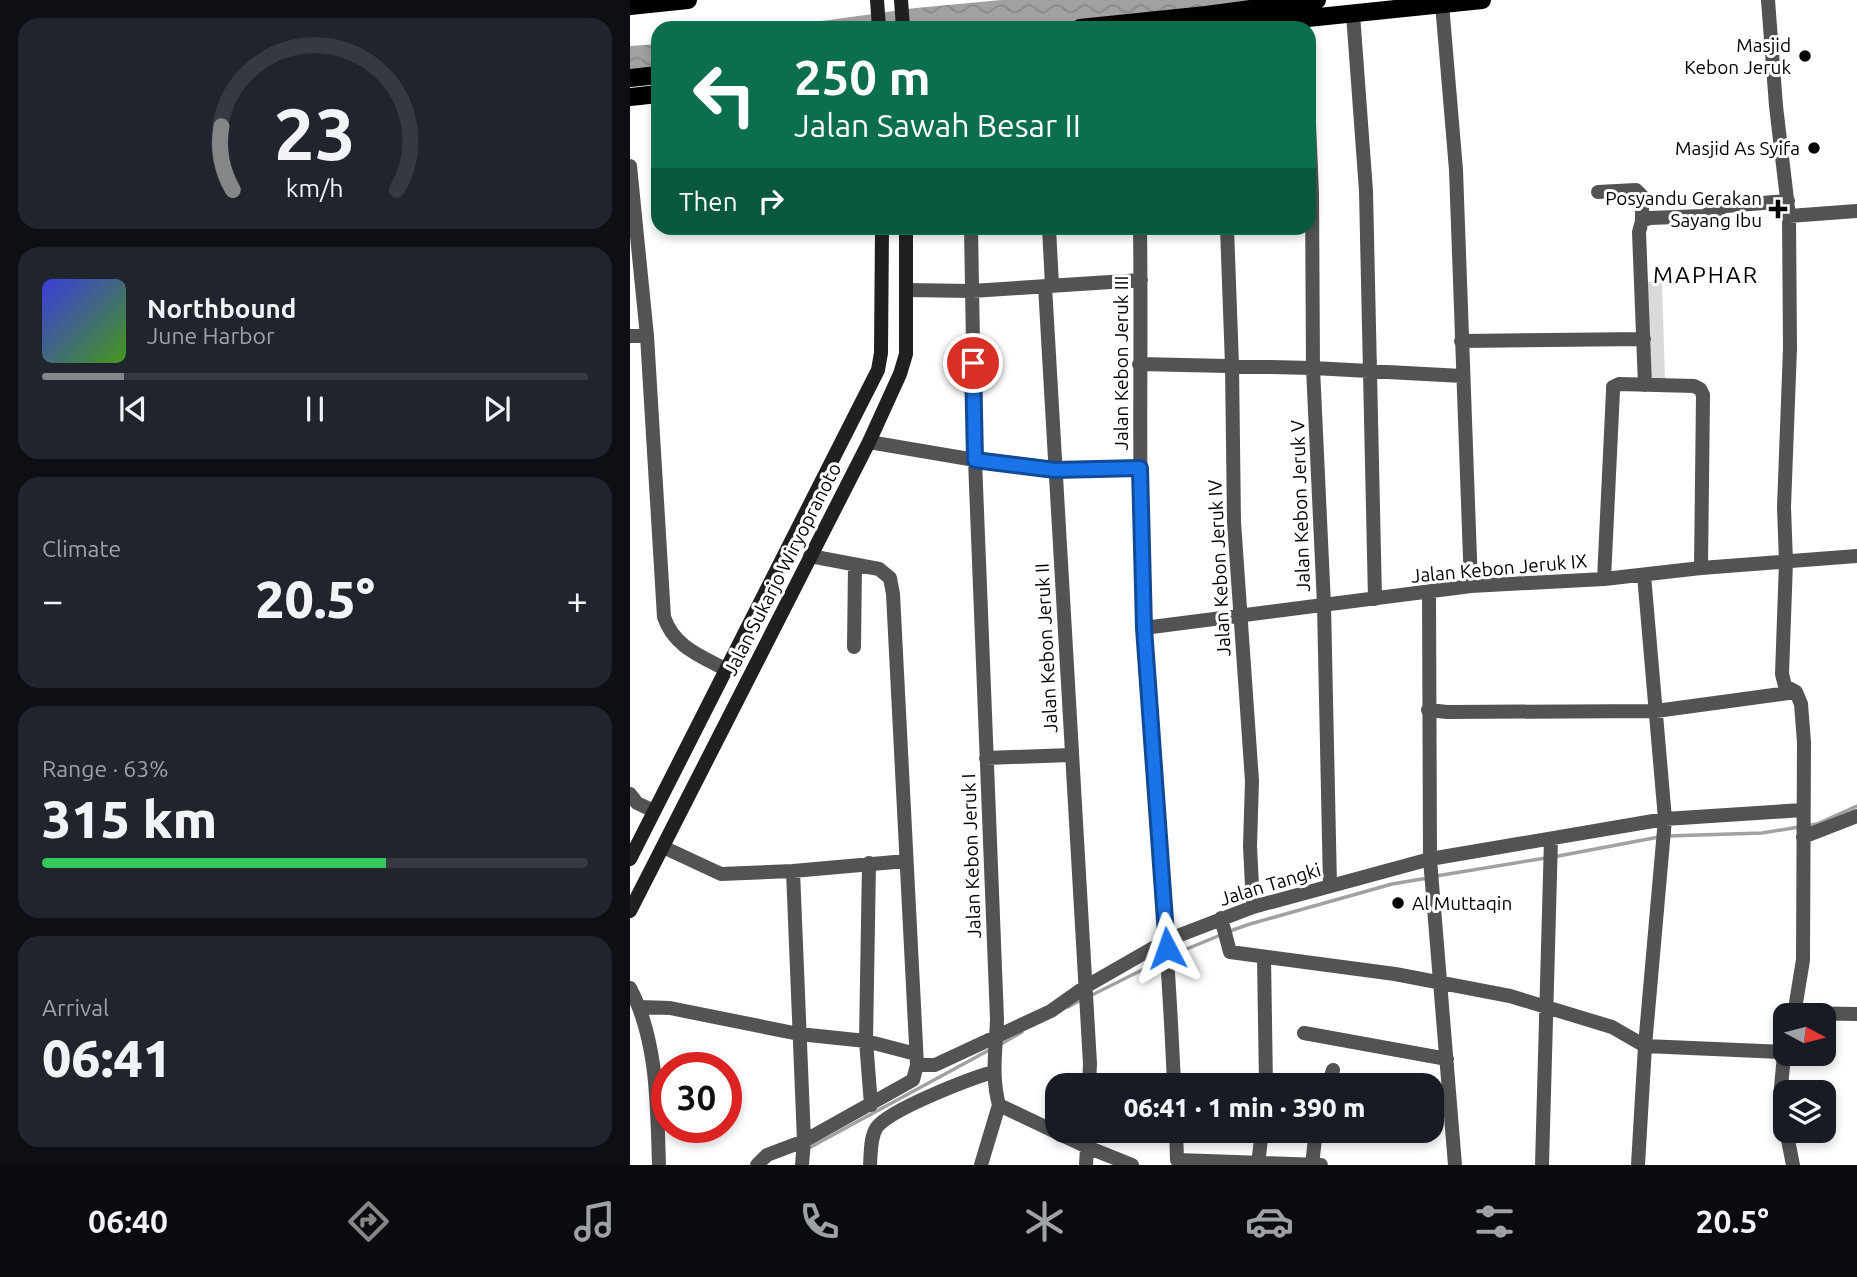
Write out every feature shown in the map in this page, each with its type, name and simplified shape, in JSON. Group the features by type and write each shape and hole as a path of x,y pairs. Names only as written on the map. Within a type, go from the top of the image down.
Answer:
{"main road":[{"path":"630,6 688,0"},
{"path":"1148,21 1317,0"},
{"path":"1313,21 1482,0"},
{"path":"630,78 651,76"},
{"path":"630,97 651,95"},
{"name":"Jalan Sukarjo Wiryopranoto","path":"630,859 878,370 881,353 882,235"},
{"name":"Jalan Sukarjo Wiryopranoto","path":"630,911 869,442 900,374 906,354 906,235"},
{"path":"883,245 906,245"},
{"path":"795,533 806,545 817,541"},
{"path":"782,560 797,562 802,571"}],"street":[{"path":"1768,0 1776,106 1789,216 1790,348 1782,674 1785,686 1796,692 1801,704 1804,742 1803,960 1796,1003"},
{"path":"1442,4 1456,170 1471,586"},
{"path":"1353,14 1366,191 1376,599"},
{"path":"630,166 647,336 664,617 668,631 681,646 727,670"},
{"path":"1598,192 1636,190 1642,196 1639,232 1645,385"},
{"path":"1642,221 1704,216 1725,206 1788,201"},
{"path":"1789,216 1857,211"},
{"path":"971,235 975,460"},
{"name":"Jalan Kebon Jeruk II","path":"1049,235 1048,286 1055,470 1089,1073"},
{"name":"Jalan Kebon Jeruk III","path":"1140,235 1140,468 1144,628 1167,944 1173,1073"},
{"name":"Jalan Kebon Jeruk IV","path":"1227,235 1233,365 1234,522 1252,781 1250,846 1253,907"},
{"name":"Jalan Kebon Jeruk V","path":"1312,235 1313,368 1324,605 1330,886"},
{"path":"906,290 972,291 1141,280"},
{"path":"630,336 647,336"},
{"path":"1461,341 1644,339"},
{"path":"1139,363 1462,376"},
{"path":"1604,579 1613,387 1619,384 1694,386 1700,389 1703,395 1700,568"},
{"path":"869,442 1055,470 1140,468"},
{"name":"Jalan Kebon Jeruk I","path":"975,460 996,1038 994,1068 999,1105"},
{"name":"Jalan Kebon Jeruk IX","path":"1144,628 1471,586 1604,579 1857,555"},
{"path":"757,1165 767,1155 804,1143 913,1080 917,1060 893,594 890,578 879,569 810,556"},
{"path":"854,647 855,565"},
{"path":"1638,1165 1645,1046 1664,826 1644,575"},
{"path":"1429,592 1428,710 1432,870 1455,1165"},
{"path":"1428,710 1656,711 1796,692"},
{"path":"986,758 1071,755"},
{"path":"630,794 636,803 654,811"},
{"name":"Jalan Tangki","path":"917,1060 935,1065 996,1038 1051,1011 1167,944 1223,926 1253,907 1330,886 1551,850 1664,826 1802,813"},
{"path":"1803,835 1857,816"},
{"path":"663,847 721,874 906,861"},
{"path":"1542,1165 1551,850"},
{"path":"869,863 866,1041 871,1105"},
{"path":"793,871 804,1143 802,1165"},
{"path":"1223,926 1230,952 1316,962 1441,982 1546,1006 1612,1027 1645,1046 1773,1048"},
{"path":"1264,957 1266,1073"},
{"path":"630,988 640,1007 656,1081 659,1165"},
{"path":"640,1007 670,1008 799,1034 866,1041 917,1060"},
{"path":"1836,1014 1857,1014"},
{"path":"1304,1034 1447,1059"},
{"path":"870,1165 872,1138 877,1127 888,1118 994,1068"},
{"path":"981,1165 999,1105 1132,1165"},
{"path":"1086,1165 1087,1143"},
{"path":"1175,1143 1173,1162 1321,1165"},
{"path":"1258,1164 1260,1143"},
{"path":"1312,1165 1314,1143"},
{"path":"1789,1143 1793,1165"}],"shaded area":[{"path":"1647,282 1662,282 1665,379 1650,379"}],"water":[{"path":"1001,0 1304,0 1092,21 822,21"},
{"path":"651,44 651,72 630,74 630,46"}],"waterway":[{"path":"1806,826 1817,824 1857,806"},
{"path":"1667,836 1762,833 1799,827"},
{"path":"1553,857 1659,837"},
{"path":"1436,876 1546,858"},
{"path":"1230,931 1392,884 1428,878"},
{"path":"1172,955 1223,934"},
{"path":"1090,996 1162,960"},
{"path":"1068,1007 1083,999"},
{"path":"1001,1044 1022,1032"},
{"path":"807,1149 991,1049"}],"place":[{"name":"Masjid Kebon Jeruk","path":"1805,56"},
{"name":"Masjid As Syifa","path":"1814,148"},
{"name":"Posyandu Gerakan Sayang Ibu","path":"1778,209"},
{"name":"Al Muttaqin","path":"1398,903"}],"district":[{"name":"MAPHAR","path":"1706,274"}],"route":[{"path":"973,363 975,460 1055,470 1140,468 1144,628 1167,948"}]}
